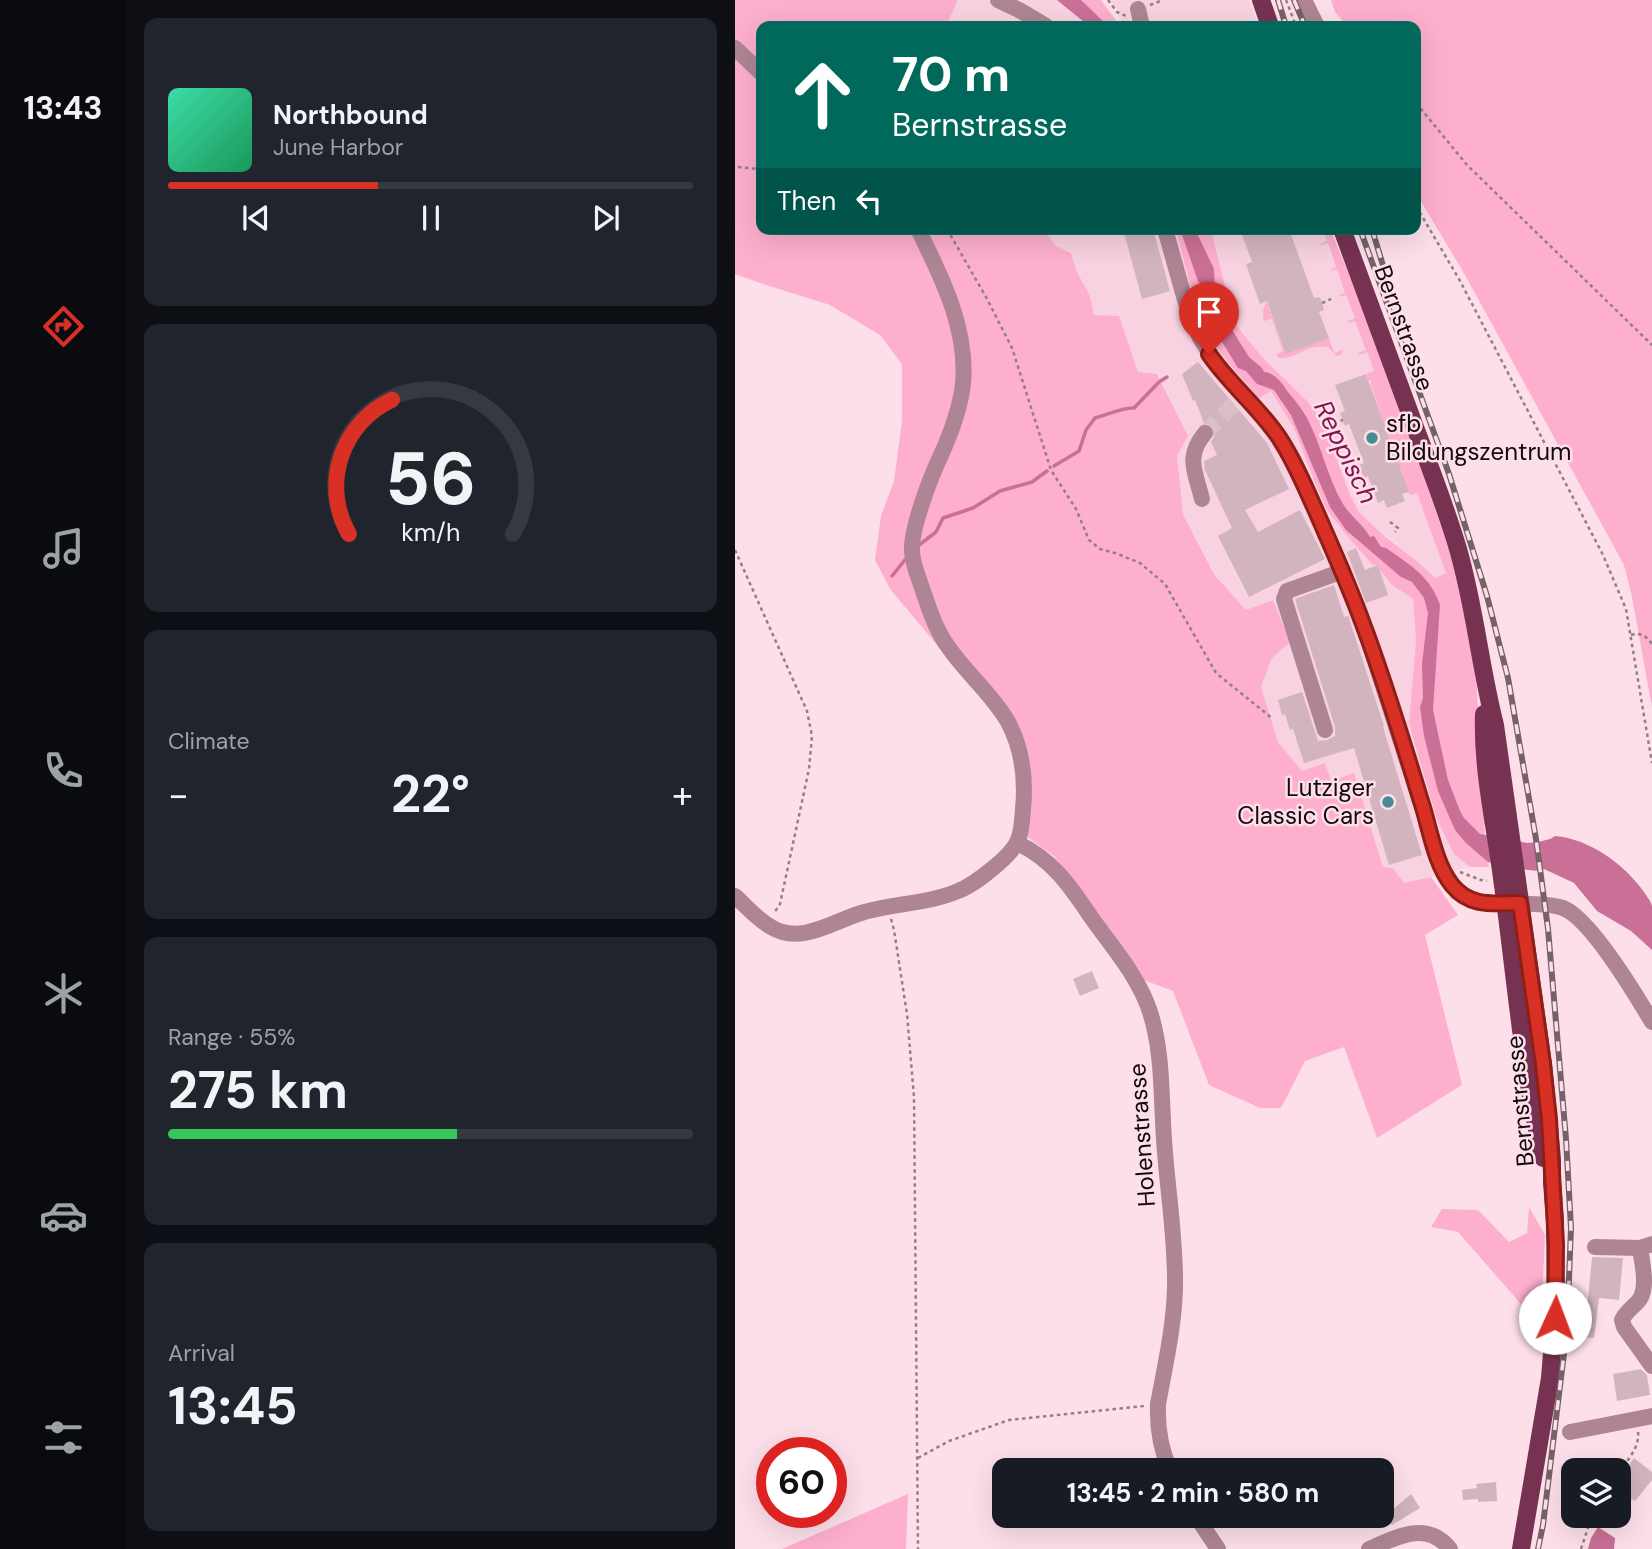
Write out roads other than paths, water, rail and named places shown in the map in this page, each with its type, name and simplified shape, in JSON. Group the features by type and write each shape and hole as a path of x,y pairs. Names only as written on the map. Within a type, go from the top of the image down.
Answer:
{"main road":[{"path":"1261,0 1269,21"},
{"name":"Bernstrasse","path":"1344,235 1433,476 1458,548 1469,592 1485,686 1495,725 1502,829 1501,874 1513,903 1546,1092 1552,1159 1556,1270 1554,1334 1546,1404 1521,1549"}],"street":[{"path":"998,0 1022,5 1040,21"},
{"path":"1304,0 1314,21"},
{"path":"1132,13 1138,21"},
{"path":"735,48 756,67"},
{"path":"735,896 764,922 782,932 803,934 860,913 958,891 984,875 1017,843 1021,829 1025,792 1019,745 1000,709 943,640 912,555 913,534 934,470 952,428 963,382 955,313 921,235"},
{"path":"1167,235 1182,293 1199,338 1238,399 1268,423 1293,459 1343,572 1364,627 1442,869 1453,887 1465,897 1482,904 1513,903 1557,907 1579,918 1595,936 1652,1022"},
{"path":"1202,499 1192,457 1205,432"},
{"path":"1325,730 1284,599 1287,591 1343,572"},
{"name":"Holenstrasse","path":"1017,843 1041,856 1061,875 1130,973 1147,1004 1153,1024 1160,1073 1175,1271 1170,1335 1158,1404 1158,1434 1165,1458"},
{"path":"1595,1247 1646,1246 1643,1292 1622,1320 1652,1366"},
{"path":"1570,1432 1644,1418"},
{"path":"1204,1528 1218,1549"},
{"path":"1369,1549 1403,1535 1421,1533 1440,1538 1450,1549"}],"waterway":[{"path":"1054,466 1079,451 1086,430 1095,418 1134,408 1167,377"},
{"path":"919,545 936,532 943,518 973,508 1000,491 1032,482 1047,471"},
{"path":"892,576 908,556"}],"tunnel":[{"path":"1205,433 1234,404"}],"railway":[{"path":"1278,0 1284,21"},
{"path":"1294,0 1303,21"},
{"path":"1362,235 1449,474 1487,596 1508,678 1536,839 1548,929 1571,1228 1567,1329 1538,1549"},
{"path":"1374,235 1384,269"}],"place":[{"name":"sfb Bildungszentrum","path":"1372,438"},
{"name":"Lutziger Classic Cars","path":"1388,802"}],"water label":[{"name":"Reppisch","path":"1346,452"}]}
